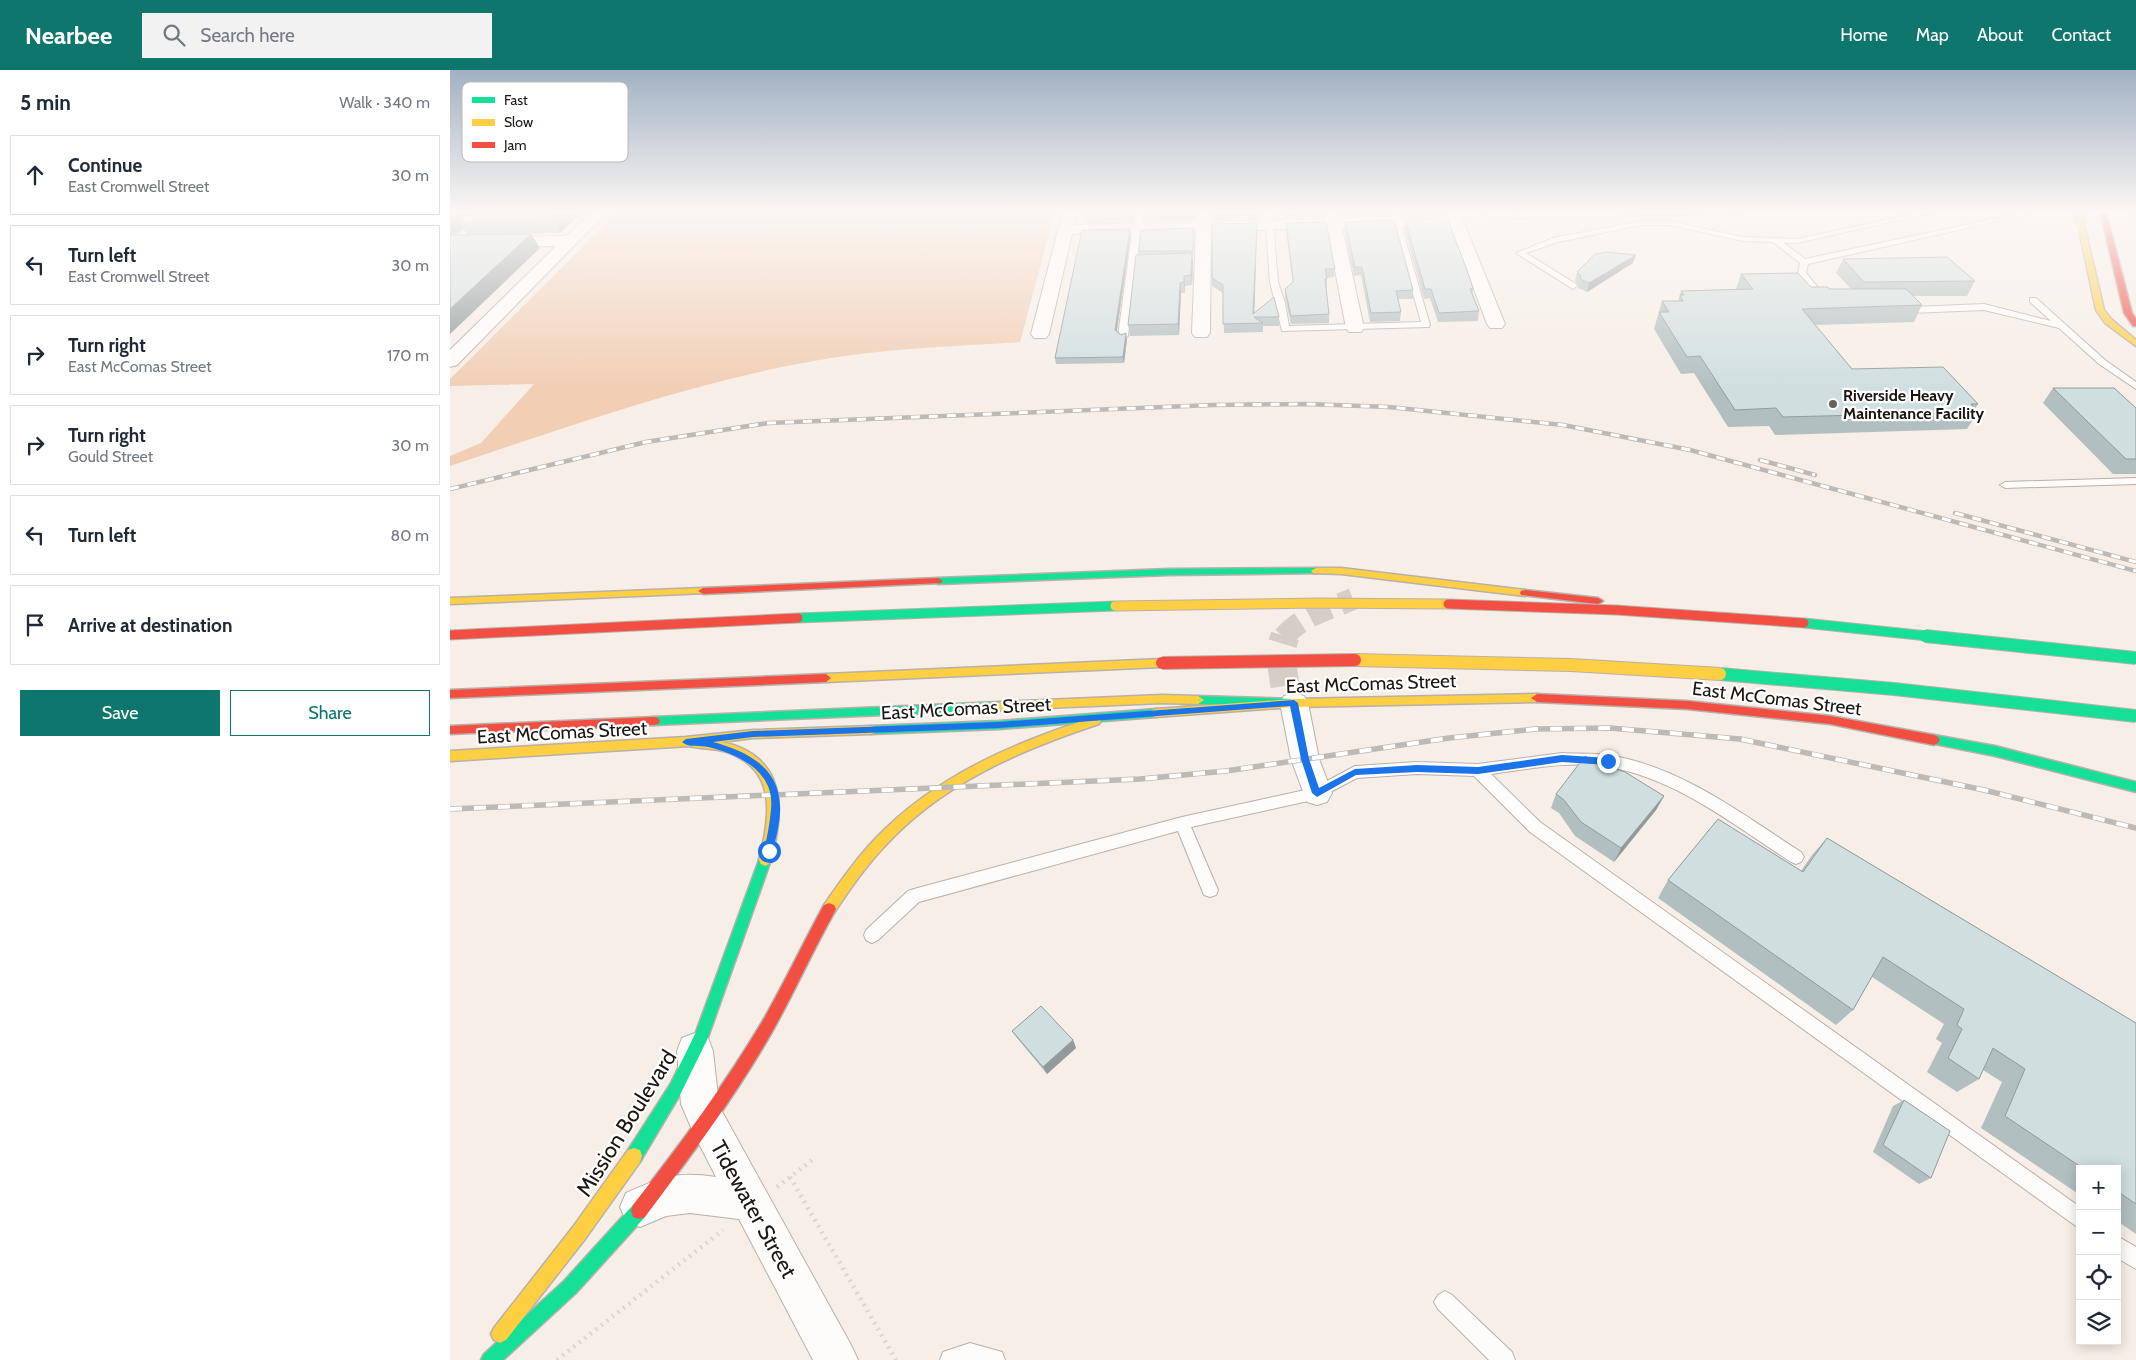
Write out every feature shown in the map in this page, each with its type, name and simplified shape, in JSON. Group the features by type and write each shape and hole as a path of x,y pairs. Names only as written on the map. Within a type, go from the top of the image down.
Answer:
{"main road":[{"path":"2091,271 2100,310 2108,322 2136,344"},
{"path":"2118,271 2128,313 2136,324"},
{"path":"450,601 1169,572 1284,570 1369,574 1598,601"},
{"path":"450,635 1134,606 1445,604 1600,609 1764,619 1928,634 2136,658"},
{"path":"450,694 1081,665 1236,661 1408,660 1492,662 1741,675 1913,690 2136,716"},
{"name":"East McComas Street","path":"450,756 686,742 753,734 999,725 1108,718 1292,699 1511,697 1626,701 1830,720 1932,738 2058,766 2136,787"},
{"path":"450,730 1162,699 1292,699"},
{"path":"490,1360 571,1286 640,1208 733,1081 784,996 824,917 844,886 863,861 903,819 960,776 1003,753 1061,730 1108,718"},
{"name":"Mission Boulevard","path":"478,1360 604,1196 668,1100 695,1051 769,851 776,807 774,794 766,774 753,761 736,751 705,743 686,742"}],"street":[{"path":"455,362 541,271"},
{"path":"1040,334 1056,271"},
{"path":"1199,271 1201,332"},
{"path":"1344,271 1355,328"},
{"path":"1476,271 1496,324"},
{"path":"1292,699 1305,759 1317,793"},
{"name":"Tidewater Street","path":"695,1051 700,1104 706,1119 836,1360"},
{"path":"640,1208 665,1196 690,1193 749,1201"}],"lane":[{"path":"1123,336 1132,271"},
{"path":"1273,271 1285,329 1426,325 1411,271"},
{"path":"1549,271 1573,286"},
{"path":"1802,271 1826,302 1836,301"},
{"path":"1901,300 1910,310 1984,307 2061,326"},
{"path":"2033,300 2102,362 2136,386"},
{"path":"2005,485 2136,481"},
{"path":"872,935 914,896 1182,823 1317,793 1355,772 1417,768 1478,770 1562,759 1608,761 1650,772 1705,798 1796,858"},
{"path":"1478,770 1535,827 2076,1216"},
{"path":"1182,823 1210,890"},
{"path":"2121,1249 2136,1259"},
{"path":"1445,1302 1504,1360"},
{"path":"951,1360 970,1354 994,1360"}],"path":[{"path":"573,289 601,271"},
{"path":"540,290 587,289 616,271"},
{"path":"455,362 904,343 918,337 936,300 949,285 968,271"},
{"path":"975,272 1009,286"},
{"path":"949,285 1052,286"},
{"path":"1004,317 1010,297 1009,286"},
{"path":"799,1170 816,1157"},
{"path":"790,1177 896,1360"},
{"path":"557,1360 716,1235"}],"shaded area":[{"path":"558,271 1039,271 1020,342 878,352 782,367 686,390 639,404 450,466 450,456 481,443 534,384 450,386 450,379"}],"building":[{"path":"450,271 491,271 450,309"},
{"path":"1073,271 1124,271 1115,330 1121,335 1126,333 1123,357 1055,358"},
{"path":"1134,271 1191,271 1191,275 1184,276 1184,282 1180,283 1178,324 1128,325"},
{"path":"1212,271 1255,271 1253,314 1274,297 1279,317 1254,317 1263,323 1223,324 1223,285 1212,278"},
{"path":"1292,271 1325,271 1329,314 1291,316 1285,289 1293,282"},
{"path":"1363,271 1408,271 1413,290 1396,291 1401,312 1371,313"},
{"path":"1420,271 1467,271 1473,288 1470,289 1479,311 1439,313 1431,289 1425,289"},
{"path":"1609,271 1589,283 1580,279 1581,276 1577,272"},
{"path":"1854,271 1964,271 1975,281 1864,282"},
{"path":"1798,273 1811,287 1827,287 1830,289 1906,289 1922,305 1802,309 1852,369 1943,367 1978,404 1971,404 1978,412 1783,417 1776,408 1735,410 1700,356 1687,357 1659,312 1669,312 1662,301 1683,301 1680,295 1684,295 1681,291 1753,289 1741,274"},
{"path":"2053,388 2114,388 2136,408 2136,459 2126,459"},
{"path":"1585,756 1600,764 1625,772 1664,796 1621,848 1581,822 1564,800 1556,794"},
{"path":"1718,819 1803,872 1827,838 2136,1023 2136,1204 2121,1194 2121,1165 2078,1165 2005,1116 2025,1069 1993,1048 1979,1079 1948,1058 1962,1029 1957,1025 1964,1009 1883,957 1853,1010 1668,880"},
{"path":"1041,1006 1073,1040 1043,1067 1012,1031"},
{"path":"1904,1100 1950,1131 1931,1178 1883,1145"}],"tunnel":[{"path":"1285,636 1307,618 1353,599"},
{"path":"1285,636 1280,652 1285,686"}],"railway":[{"path":"450,489 646,442 768,423 1213,405 1307,404 1389,407 1563,425 1690,450 2136,571"},
{"path":"1760,460 1815,475"},
{"path":"1955,513 2136,562"},
{"path":"450,809 1140,779 1226,771 1449,738 1535,729 1610,728 1740,739 1984,790 2136,828"}],"traffic: fast":[{"path":"938,581 1169,572 1316,571"},
{"path":"798,618 1115,606"},
{"path":"1804,623 2136,658"},
{"path":"1720,674 1894,689 2136,716"},
{"path":"1198,700 1294,703"},
{"path":"654,721 1000,706"},
{"path":"871,730 999,725 1156,713"},
{"path":"1934,740 1995,751 2136,787"},
{"path":"634,1156 676,1088 702,1035 765,860"},
{"path":"490,1360 570,1287 639,1211"}],"traffic: slow":[{"path":"2091,271 2100,310 2108,321 2136,344"},
{"path":"1316,571 1341,571 1525,593"},
{"path":"450,601 703,591"},
{"path":"1115,606 1318,603 1448,604"},
{"path":"1355,660 1571,665 1720,674"},
{"path":"826,678 1162,663"},
{"path":"1156,713 1294,703 1537,698"},
{"path":"1000,706 1162,699 1198,700"},
{"path":"829,909 853,874 880,842 910,814 943,790 978,768 1016,750 1055,734 1095,721"},
{"path":"450,756 686,742 753,734 871,730"},
{"path":"690,742 728,748 746,755 759,766 767,778 772,793 774,809 765,860"},
{"path":"500,1334 579,1233 634,1156"}],"traffic: jam":[{"path":"2118,271 2128,313 2136,324"},
{"path":"703,591 938,581"},
{"path":"1525,593 1598,601"},
{"path":"1448,604 1616,610 1804,623"},
{"path":"450,635 798,618"},
{"path":"1162,663 1355,660"},
{"path":"450,694 826,678"},
{"path":"1537,698 1687,705 1830,720 1934,740"},
{"path":"450,730 654,721"},
{"path":"639,1211 706,1121 752,1051 775,1013 829,909"}],"place":[{"name":"Riverside Heavy Maintenance Facility","path":"1833,404"}],"route":[{"path":"769,851 773,836 776,807 771,784 766,774 753,761 736,751 705,743 686,742 753,734 999,725 1294,703 1305,759 1317,793 1355,772 1417,768 1478,770 1562,759 1608,761"}]}
